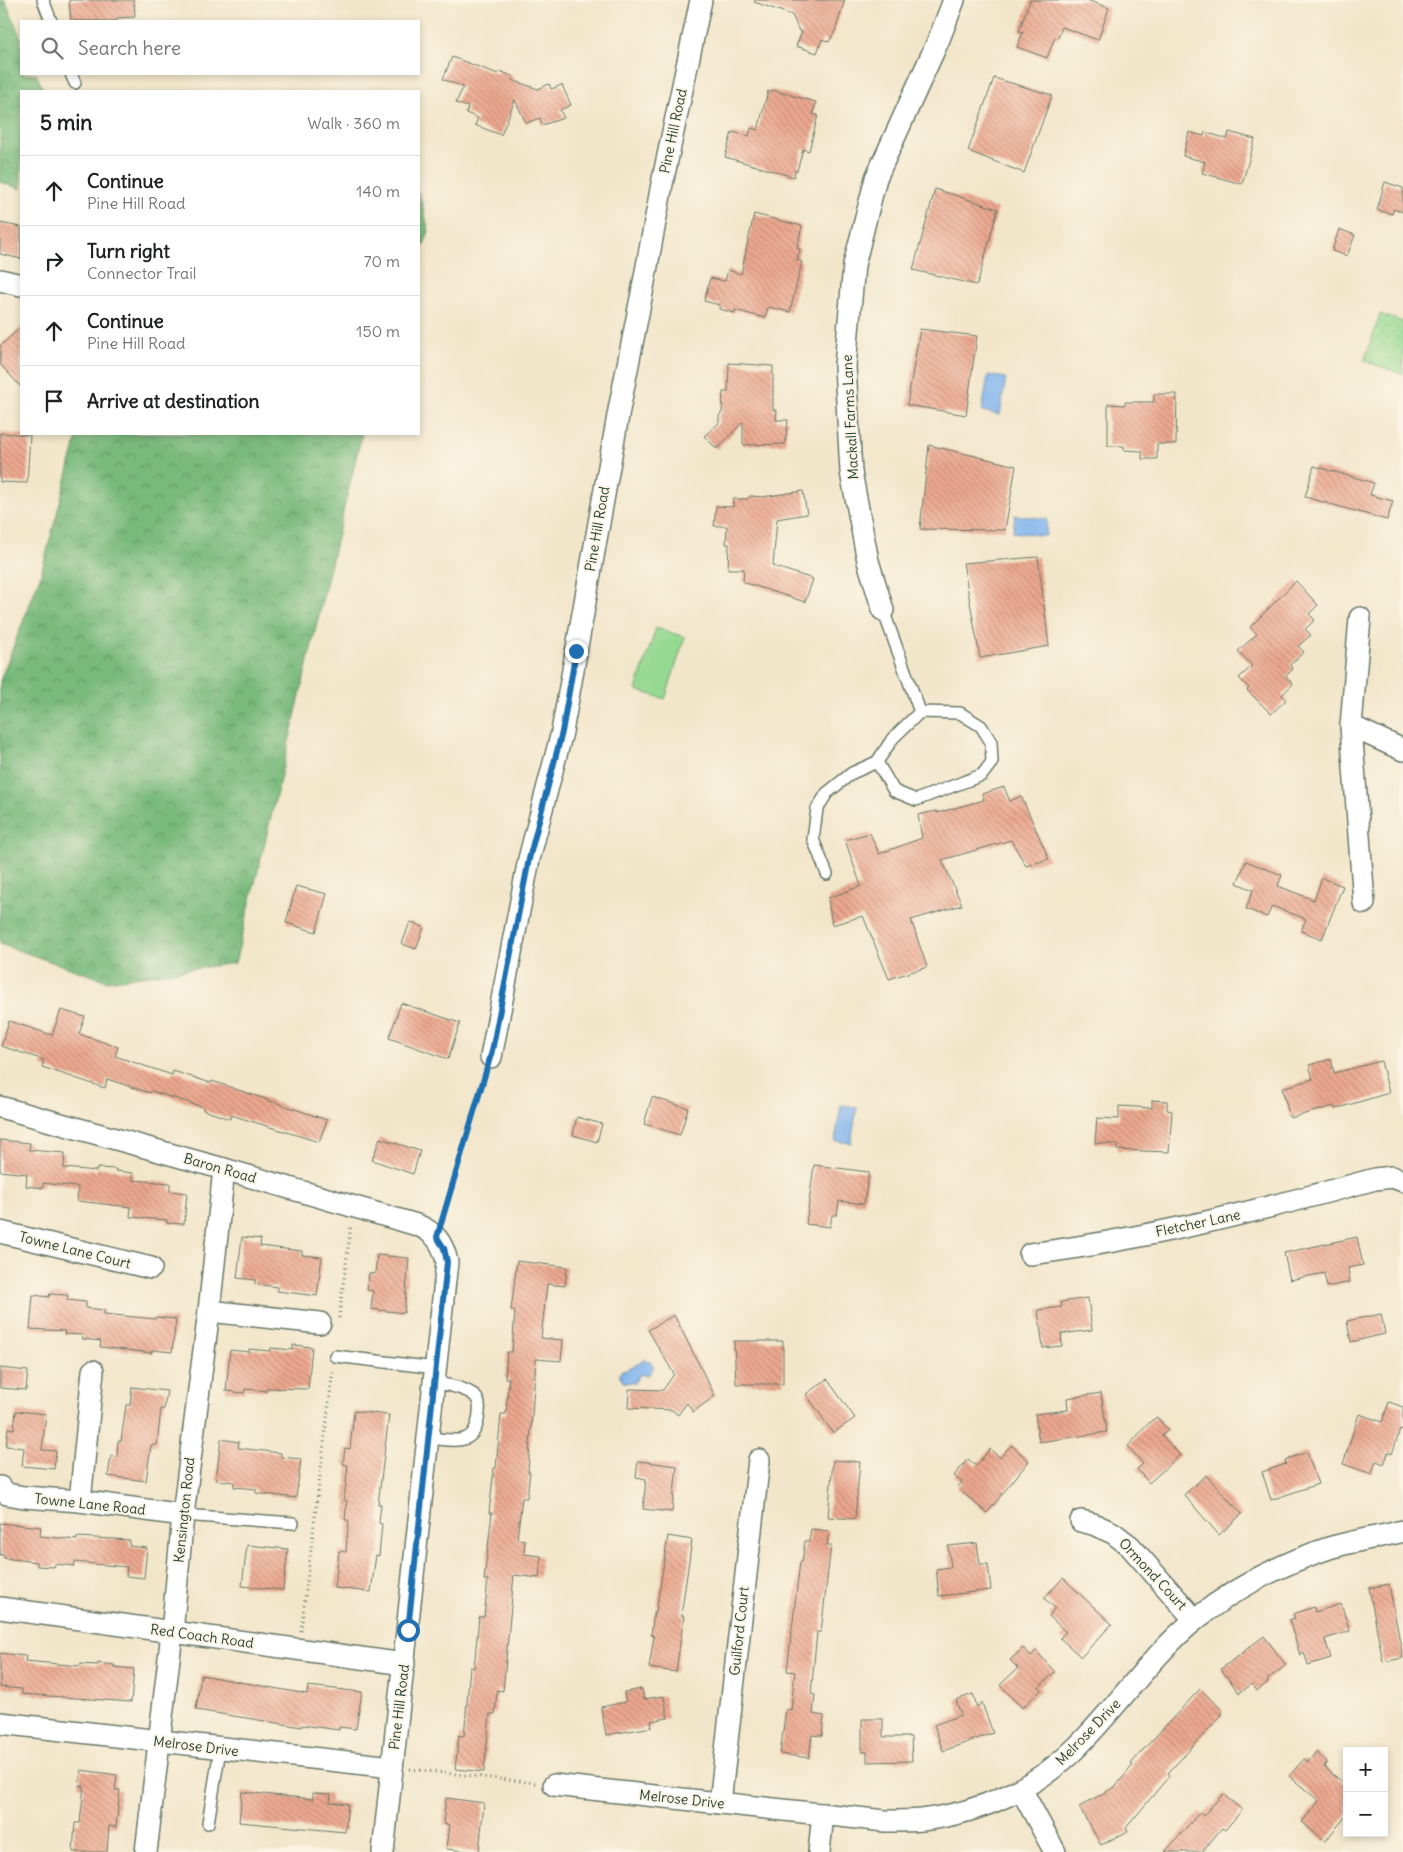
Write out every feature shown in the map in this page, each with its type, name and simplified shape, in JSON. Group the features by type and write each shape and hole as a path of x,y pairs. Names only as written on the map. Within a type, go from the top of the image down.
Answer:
{"street":[{"name":"Pine Hill Road","path":"491,1054 529,859 562,732 619,410 662,184 701,0"},
{"name":"Mackall Farms Lane","path":"883,610 868,561 851,472 845,366 854,265 876,178 939,39 954,0"},
{"path":"0,280 20,285"},
{"path":"1360,618 1351,726 1364,903"},
{"path":"1351,726 1403,750"},
{"name":"Baron Road","path":"0,1107 417,1225 426,1228 437,1237"},
{"name":"Kensington Road","path":"146,1852 224,1169"},
{"name":"Fletcher Lane","path":"1030,1254 1142,1235 1233,1216 1365,1182 1392,1177 1403,1181"},
{"name":"Towne Lane Court","path":"0,1232 151,1268"},
{"name":"Pine Hill Road","path":"383,1852 447,1262 444,1248 437,1237"},
{"path":"209,1311 329,1321"},
{"path":"80,1501 93,1371"},
{"name":"Guilford Court","path":"720,1803 759,1460"},
{"name":"Towne Lane Road","path":"0,1486 7,1494 80,1501 183,1515"},
{"name":"Ormond Court","path":"1081,1520 1113,1533 1130,1546 1195,1620"},
{"name":"Melrose Drive","path":"554,1785 884,1821 921,1820 971,1810 1021,1789 1053,1768 1077,1747 1167,1646 1195,1620 1223,1598 1258,1578 1292,1562 1330,1548 1403,1531"},
{"name":"Red Coach Road","path":"0,1608 404,1664"},
{"name":"Melrose Drive","path":"0,1723 392,1767"},
{"path":"1021,1789 1055,1852"},
{"path":"819,1852 823,1814"}],"lane":[{"path":"43,0 51,20"},
{"path":"883,610 920,712"},
{"path":"827,874 814,839 817,809 827,793 852,773 877,762 893,738 920,712 960,712 981,726 991,742 992,762 982,775 916,800 894,791 877,762"},
{"path":"335,1356 435,1375 476,1396 480,1406 478,1424 474,1434 464,1439 428,1438"},
{"path":"183,1515 293,1523"},
{"path":"208,1823 220,1749"}],"path":[{"path":"437,1237 491,1054"},
{"path":"329,1321 353,1206"},
{"path":"299,1649 335,1356"},
{"path":"392,1767 554,1785"}],"green space":[{"path":"0,0 5,0 20,36 20,75 36,75 44,90 20,90 20,189 0,182"},
{"path":"420,196 429,231 420,255"},
{"path":"1380,314 1403,322 1403,374 1364,361"},
{"path":"78,435 362,435 235,963 107,981 0,944 0,681 40,577"},
{"path":"656,628 685,637 665,699 636,690"}],"water":[{"path":"988,375 1006,378 1000,415 982,411"},
{"path":"1015,515 1047,519 1046,536 1013,532"},
{"path":"841,1105 857,1107 851,1143 835,1141"},
{"path":"642,1360 650,1361 654,1367 648,1375 640,1374 634,1383 623,1382 619,1374 622,1370 626,1371 636,1363 641,1363"}],"building":[{"path":"69,0 134,0 135,17 117,18 117,20 71,20"},
{"path":"755,0 845,0 835,31 829,42 822,39 817,53 796,46 802,32 799,31 792,15 754,2"},
{"path":"1030,0 1087,0 1109,8 1098,40 1062,27 1058,38 1055,37 1047,58 1017,47 1023,32 1019,31"},
{"path":"452,57 498,74 500,71 514,77 512,80 538,89 549,84 551,89 562,85 571,105 560,110 564,118 542,125 540,118 526,123 515,100 501,135 475,125 478,118 466,113 468,107 456,103 463,87 443,79"},
{"path":"994,78 1052,95 1024,173 968,151"},
{"path":"772,90 816,102 813,114 818,115 809,151 803,149 794,177 725,157 732,132 749,136 751,128 758,130 768,91 771,92"},
{"path":"1189,132 1204,136 1205,132 1227,139 1229,132 1255,139 1242,184 1202,173 1205,162 1183,156"},
{"path":"1385,182 1403,188 1403,212 1394,209 1392,214 1377,210"},
{"path":"935,189 998,209 977,285 913,270"},
{"path":"754,214 802,226 797,248 800,249 797,260 802,262 790,312 768,307 765,318 735,310 735,313 719,309 720,305 704,301 710,278 725,281 728,270 741,274"},
{"path":"0,223 20,227 20,259 0,254"},
{"path":"1339,229 1355,235 1347,256 1332,251"},
{"path":"20,328 20,386 0,364 0,346"},
{"path":"920,329 977,336 966,415 907,405"},
{"path":"729,363 773,366 773,410 777,410 776,420 788,420 785,444 743,445 743,422 717,449 704,436 719,423 719,416 722,412 723,392 728,392"},
{"path":"1154,394 1177,394 1176,444 1157,444 1157,459 1142,459 1142,451 1124,450 1124,446 1108,446 1108,404 1125,405 1125,402 1154,402"},
{"path":"0,433 30,435 27,483 0,482"},
{"path":"929,445 1016,466 1005,530 920,529"},
{"path":"1314,466 1374,483 1370,495 1393,501 1387,520 1305,497"},
{"path":"803,491 807,514 777,519 773,566 813,579 805,602 743,582 744,569 728,569 729,544 726,544 727,526 714,526 716,506 733,507 733,499 747,499 751,496 762,497"},
{"path":"1038,557 1049,646 980,658 963,563"},
{"path":"1296,581 1318,605 1309,614 1315,620 1305,629 1311,635 1298,646 1304,652 1290,665 1293,669 1286,676 1293,684 1282,695 1286,700 1271,714 1247,690 1249,688 1239,678 1252,666 1238,651 1257,634 1250,627"},
{"path":"1004,787 1010,801 1021,796 1049,859 1026,866 1011,840 942,860 962,905 911,920 927,967 889,979 863,916 832,925 828,898 861,886 845,840 870,833 879,854 922,838 918,815 936,811 937,813 984,800 982,794"},
{"path":"1246,861 1282,875 1278,886 1314,900 1322,878 1343,886 1322,939 1301,931 1306,919 1272,906 1267,917 1246,909 1253,890 1237,883"},
{"path":"296,886 327,894 316,932 286,923"},
{"path":"410,922 424,927 416,949 402,944"},
{"path":"401,1003 460,1023 448,1059 389,1038"},
{"path":"61,1010 85,1017 79,1034 118,1047 115,1056 172,1075 173,1071 211,1083 212,1081 327,1120 319,1142 231,1115 230,1119 203,1110 203,1107 107,1079 105,1088 42,1067 44,1060 1,1046 9,1021 52,1035"},
{"path":"1331,1059 1334,1073 1381,1061 1389,1093 1335,1109 1334,1106 1290,1118 1282,1088 1313,1079 1309,1065"},
{"path":"652,1097 688,1108 680,1135 644,1124"},
{"path":"1152,1100 1167,1101 1167,1110 1172,1111 1169,1152 1117,1150 1117,1144 1095,1143 1097,1118 1119,1119 1119,1106 1152,1108"},
{"path":"577,1117 602,1124 597,1142 573,1135"},
{"path":"380,1138 420,1151 413,1174 372,1160"},
{"path":"0,1140 30,1143 29,1150 65,1153 64,1168 97,1171 97,1168 116,1169 116,1171 133,1173 133,1180 170,1183 170,1191 187,1193 184,1224 167,1223 167,1220 130,1217 131,1207 77,1201 78,1187 43,1183 43,1188 26,1186 27,1174 0,1171"},
{"path":"814,1165 869,1172 864,1204 839,1201 837,1215 832,1215 830,1227 806,1224"},
{"path":"242,1237 261,1239 260,1246 302,1251 302,1255 322,1257 317,1296 277,1291 277,1287 255,1284 255,1280 237,1278"},
{"path":"1357,1237 1363,1265 1348,1268 1350,1282 1327,1287 1324,1273 1290,1280 1284,1253"},
{"path":"377,1255 409,1258 404,1313 371,1309 373,1291 367,1290 369,1273 375,1274"},
{"path":"517,1261 567,1267 565,1286 547,1284 541,1338 563,1340 561,1361 536,1359 528,1472 530,1472 527,1498 522,1498 517,1539 525,1540 524,1554 541,1556 539,1578 514,1575 503,1691 497,1690 495,1714 490,1714 484,1772 455,1769 459,1735 464,1736 470,1667 474,1668 479,1617 484,1617 488,1580 484,1580 492,1513 489,1513 494,1468 496,1468 501,1414 506,1414 509,1378 505,1378 507,1352 512,1352 515,1310 511,1310"},
{"path":"50,1294 68,1295 67,1300 86,1302 86,1308 104,1310 104,1314 176,1319 172,1352 152,1350 152,1353 100,1347 101,1341 82,1339 83,1335 64,1334 65,1331 30,1329 33,1295 49,1297"},
{"path":"1088,1298 1092,1330 1061,1334 1062,1346 1043,1348 1038,1310 1062,1307 1061,1302"},
{"path":"1381,1314 1385,1334 1351,1342 1347,1321"},
{"path":"674,1315 715,1396 693,1412 687,1403 678,1415 672,1410 628,1408 629,1389 663,1390 674,1374 648,1330"},
{"path":"734,1341 783,1341 783,1384 736,1384"},
{"path":"293,1345 312,1347 308,1389 267,1388 267,1391 245,1389 244,1393 226,1391 230,1350 249,1352 249,1349 270,1351 271,1348 293,1350"},
{"path":"0,1368 28,1371 26,1390 0,1388"},
{"path":"827,1379 855,1418 833,1433 806,1394"},
{"path":"132,1387 167,1391 164,1409 161,1409 157,1445 151,1445 146,1481 108,1476 111,1456 117,1457 118,1441 121,1441 126,1405 130,1405"},
{"path":"1101,1393 1107,1432 1039,1442 1035,1414 1068,1410 1067,1398"},
{"path":"1389,1402 1403,1407 1403,1431 1400,1430 1392,1454 1388,1452 1384,1464 1376,1461 1372,1474 1343,1464 1359,1414 1382,1422"},
{"path":"16,1411 46,1414 42,1450 56,1451 54,1469 22,1466 24,1448 6,1446 8,1428 14,1429"},
{"path":"354,1411 389,1415 378,1504 381,1504 379,1523 382,1524 379,1556 376,1555 371,1592 335,1588 339,1551 346,1552 349,1520 345,1520 347,1501 344,1500 348,1465 343,1464 345,1448 350,1449"},
{"path":"1157,1417 1168,1430 1162,1435 1180,1455 1149,1483 1137,1469 1143,1464 1128,1446"},
{"path":"221,1439 239,1442 238,1448 281,1453 281,1457 301,1459 296,1498 256,1493 256,1489 234,1487 234,1482 216,1480"},
{"path":"1011,1445 1029,1461 987,1513 957,1488 962,1482 954,1476 968,1459 976,1466 990,1449 1000,1458"},
{"path":"1307,1452 1318,1484 1271,1500 1262,1472 1286,1464 1285,1460"},
{"path":"833,1460 860,1462 855,1519 828,1517"},
{"path":"638,1461 677,1466 672,1512 643,1509 646,1479 636,1477"},
{"path":"1206,1475 1242,1514 1219,1535 1184,1495"},
{"path":"0,1523 41,1527 40,1536 77,1540 77,1537 130,1540 129,1546 147,1548 144,1578 126,1576 127,1567 75,1562 74,1566 55,1564 54,1567 37,1566 37,1562 4,1558 4,1555 0,1555"},
{"path":"811,1529 829,1531 827,1545 831,1545 821,1632 817,1632 811,1694 815,1695 813,1714 824,1716 822,1736 812,1735 809,1758 780,1754 786,1709 791,1710 795,1672 787,1671 800,1562 802,1562 805,1541 809,1541"},
{"path":"668,1536 692,1540 681,1616 684,1616 676,1672 649,1668 654,1636 651,1635 654,1612 656,1612"},
{"path":"977,1543 980,1564 988,1564 991,1590 939,1596 936,1569 951,1567 948,1546"},
{"path":"247,1545 288,1549 283,1590 242,1586"},
{"path":"1063,1578 1112,1624 1081,1657 1060,1638 1066,1632 1049,1616 1055,1608 1044,1598"},
{"path":"1389,1584 1403,1658 1383,1662 1369,1588"},
{"path":"1341,1604 1350,1631 1325,1639 1331,1658 1308,1665 1304,1652 1300,1655 1289,1620 1295,1618 1293,1614 1314,1607 1315,1612"},
{"path":"1264,1636 1286,1665 1267,1680 1268,1682 1257,1691 1252,1684 1239,1693 1221,1669"},
{"path":"1023,1648 1031,1656 1036,1651 1055,1672 1039,1687 1041,1690 1022,1708 1000,1685 1018,1668 1010,1660"},
{"path":"0,1653 26,1656 25,1661 80,1666 80,1664 98,1665 98,1663 134,1669 131,1702 22,1694 22,1689 0,1687"},
{"path":"201,1675 307,1694 308,1686 362,1692 356,1729 339,1727 339,1730 302,1725 302,1727 196,1710"},
{"path":"642,1689 644,1699 664,1696 668,1718 651,1721 652,1727 606,1735 601,1707 626,1702 624,1692"},
{"path":"1200,1689 1222,1710 1222,1715 1168,1773 1170,1775 1126,1828 1128,1831 1101,1845 1079,1807 1116,1786 1141,1752"},
{"path":"973,1694 977,1707 982,1703 993,1733 943,1751 934,1725 961,1715 956,1700"},
{"path":"862,1719 883,1719 883,1737 911,1737 912,1761 867,1762 867,1752 862,1752"},
{"path":"1316,1752 1327,1762 1324,1767 1343,1783 1343,1820 1325,1841 1302,1822 1319,1801 1289,1776 1304,1759 1308,1762"},
{"path":"81,1770 117,1775 115,1790 120,1790 116,1827 109,1826 107,1852 73,1852 75,1823 80,1823 84,1786 79,1786"},
{"path":"242,1792 313,1799 313,1793 331,1794 330,1802 348,1804 345,1832 239,1822"},
{"path":"1223,1794 1242,1810 1225,1830 1222,1828 1202,1852 1165,1852 1200,1812 1203,1816"},
{"path":"446,1798 484,1803 479,1852 446,1849 449,1825 443,1824"}],"route":[{"path":"408,1630 447,1262 444,1248 437,1237 492,1051 529,859 562,732 576,651"}]}
